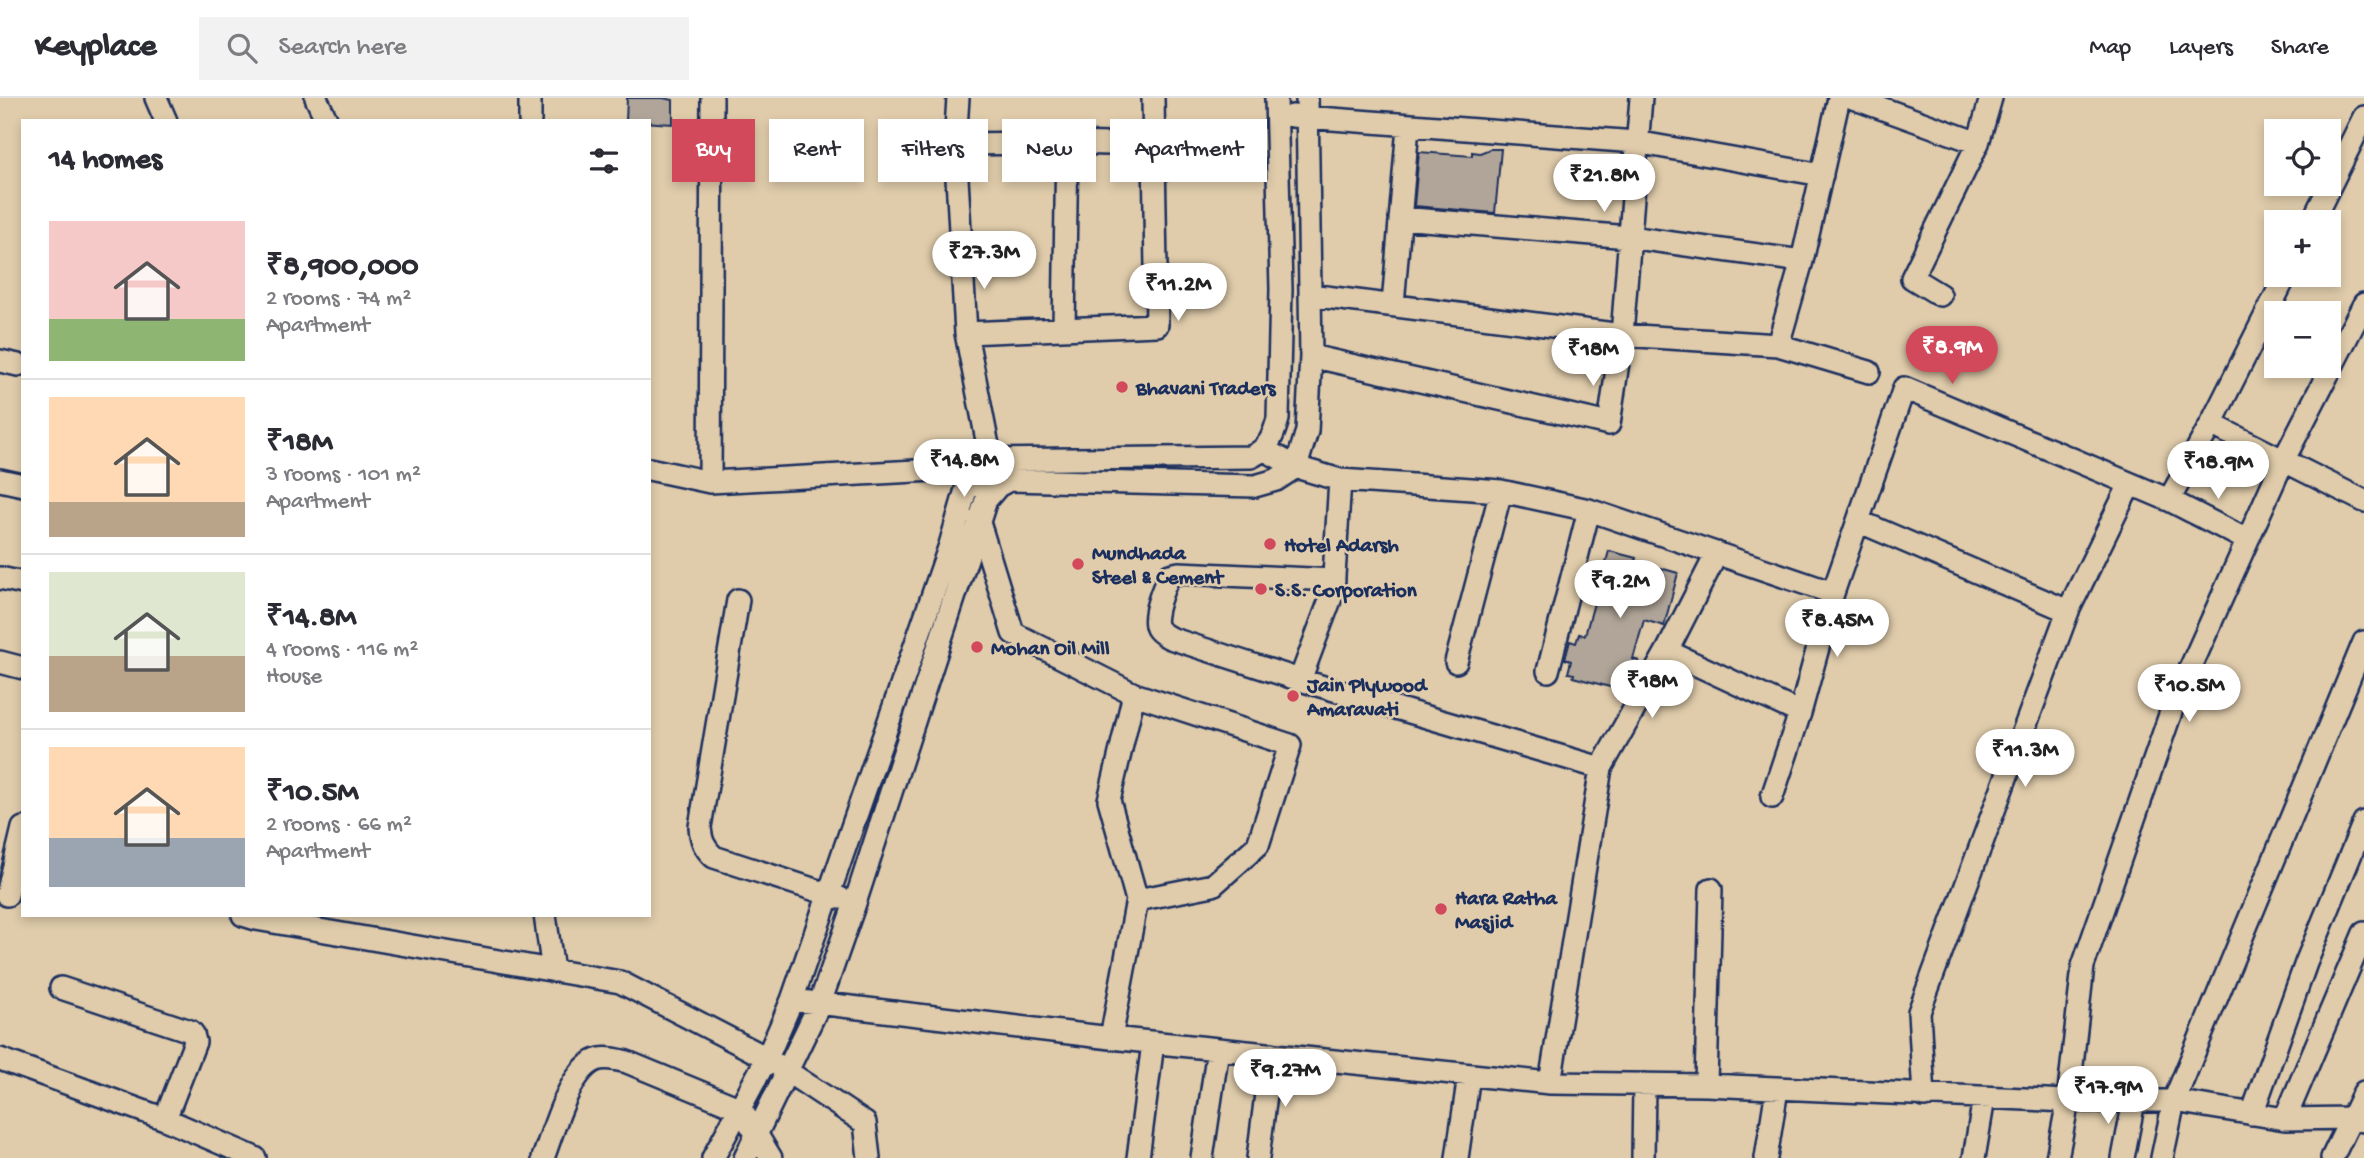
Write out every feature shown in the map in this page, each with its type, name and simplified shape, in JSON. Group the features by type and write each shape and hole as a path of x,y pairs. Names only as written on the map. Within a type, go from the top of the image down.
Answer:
{"street":[{"path":"156,98 165,119"},
{"path":"316,98 326,119"},
{"path":"530,98 530,119"},
{"path":"710,482 712,98"},
{"path":"957,119 958,98"},
{"path":"1153,98 1153,119"},
{"path":"1311,356 1609,424 1622,335 1641,98"},
{"path":"1778,345 1802,261 1839,98"},
{"path":"1853,98 1978,143"},
{"path":"1940,295 1912,278 1978,143 1991,98"},
{"path":"713,1158 767,1058 792,1000 950,545 972,474 989,460 1251,457 1265,450 1273,436 1278,419 1281,289 1276,106 1307,108 1408,126 1636,142 1822,175"},
{"path":"745,1158 820,1003 988,502 1009,480 1255,486 1276,480 1296,467 1307,430 1311,356 1307,108"},
{"path":"2318,210 2364,117"},
{"path":"1394,306 1408,126"},
{"path":"957,182 966,334 989,460 988,502 1013,633 1134,694 1290,746 1258,845 1213,885 1138,900"},
{"path":"1064,328 1066,182"},
{"path":"966,334 1157,325 1154,182"},
{"path":"1400,218 1629,237 1802,261"},
{"path":"2169,500 2211,424 2280,287"},
{"path":"1310,295 1622,335 1778,345 1869,372"},
{"path":"2057,1158 2068,1101 2083,967 2172,709 2283,461 2364,304"},
{"path":"1772,797 1800,713 1833,593 1904,388 2169,500 2247,540"},
{"path":"2211,424 2364,501"},
{"path":"1265,450 1296,467 1340,480 1502,491 1589,510 1833,593"},
{"path":"651,469 710,482 953,469 972,474 988,502"},
{"path":"0,480 21,485"},
{"path":"1300,680 1333,592 1340,480"},
{"path":"1924,1096 1919,1012 2068,611 2130,484"},
{"path":"1456,662 1502,491"},
{"path":"962,502 988,502"},
{"path":"1548,671 1589,510"},
{"path":"1858,521 2068,611"},
{"path":"1549,1083 1601,768 1667,651 1717,553"},
{"path":"1334,580 1179,573 1170,575 1166,582 1154,619 1162,634 1300,680 1601,768"},
{"path":"0,578 21,583"},
{"path":"738,600 700,827 701,841 714,857 855,904"},
{"path":"2162,1158 2174,1101 2364,642"},
{"path":"1667,651 1800,713"},
{"path":"0,662 21,667"},
{"path":"1111,1038 1138,900 1109,800 1134,694"},
{"path":"2252,1114 2306,963 2364,822"},
{"path":"7,895 21,836"},
{"path":"1706,1085 1711,889"},
{"path":"260,917 620,982 767,1058 865,1123 869,1158"},
{"path":"545,917 553,971"},
{"path":"2285,1119 2364,933"},
{"path":"61,988 193,1034 195,1042 165,1119"},
{"path":"792,1000 1153,1043 1549,1083 1706,1085 2068,1101 2174,1101 2285,1119 2357,1119"},
{"path":"1138,1158 1153,1043"},
{"path":"1202,1158 1217,1049"},
{"path":"1258,1158 1271,1055"},
{"path":"543,1158 568,1093 578,1075 597,1059 609,1058 627,1062 741,1109 771,1158"},
{"path":"0,1059 165,1119 255,1158"},
{"path":"1457,1158 1469,1075"},
{"path":"1643,1158 1644,1084"},
{"path":"1766,1158 1777,1089"},
{"path":"2332,1158 2357,1119 2364,1092"},
{"path":"1974,1158 1984,1098"},
{"path":"2123,1158 2134,1101"}],"building":[{"path":"627,98 673,100 672,124 651,123 651,119 626,119"},
{"path":"1501,149 1495,213 1414,206 1419,152 1472,156 1472,152 1480,153"},
{"path":"1609,551 1678,573 1664,626 1644,620 1633,659 1639,661 1633,681 1623,679 1621,690 1573,677 1574,674 1568,673 1571,661 1565,659 1570,641 1576,643 1579,634 1585,635 1600,582 1597,582 1601,565 1605,566"}],"place":[{"name":"Bhavani Traders","path":"1122,387"},
{"name":"Hotel Adarsh","path":"1270,544"},
{"name":"Mundhada Steel & Cement","path":"1078,564"},
{"name":"S.S. Corporation","path":"1261,589"},
{"name":"Mohan Oil Mill","path":"977,647"},
{"name":"Jain Plywood Amaravati","path":"1293,696"},
{"name":"Hara Ratha Masjid","path":"1441,909"}]}
